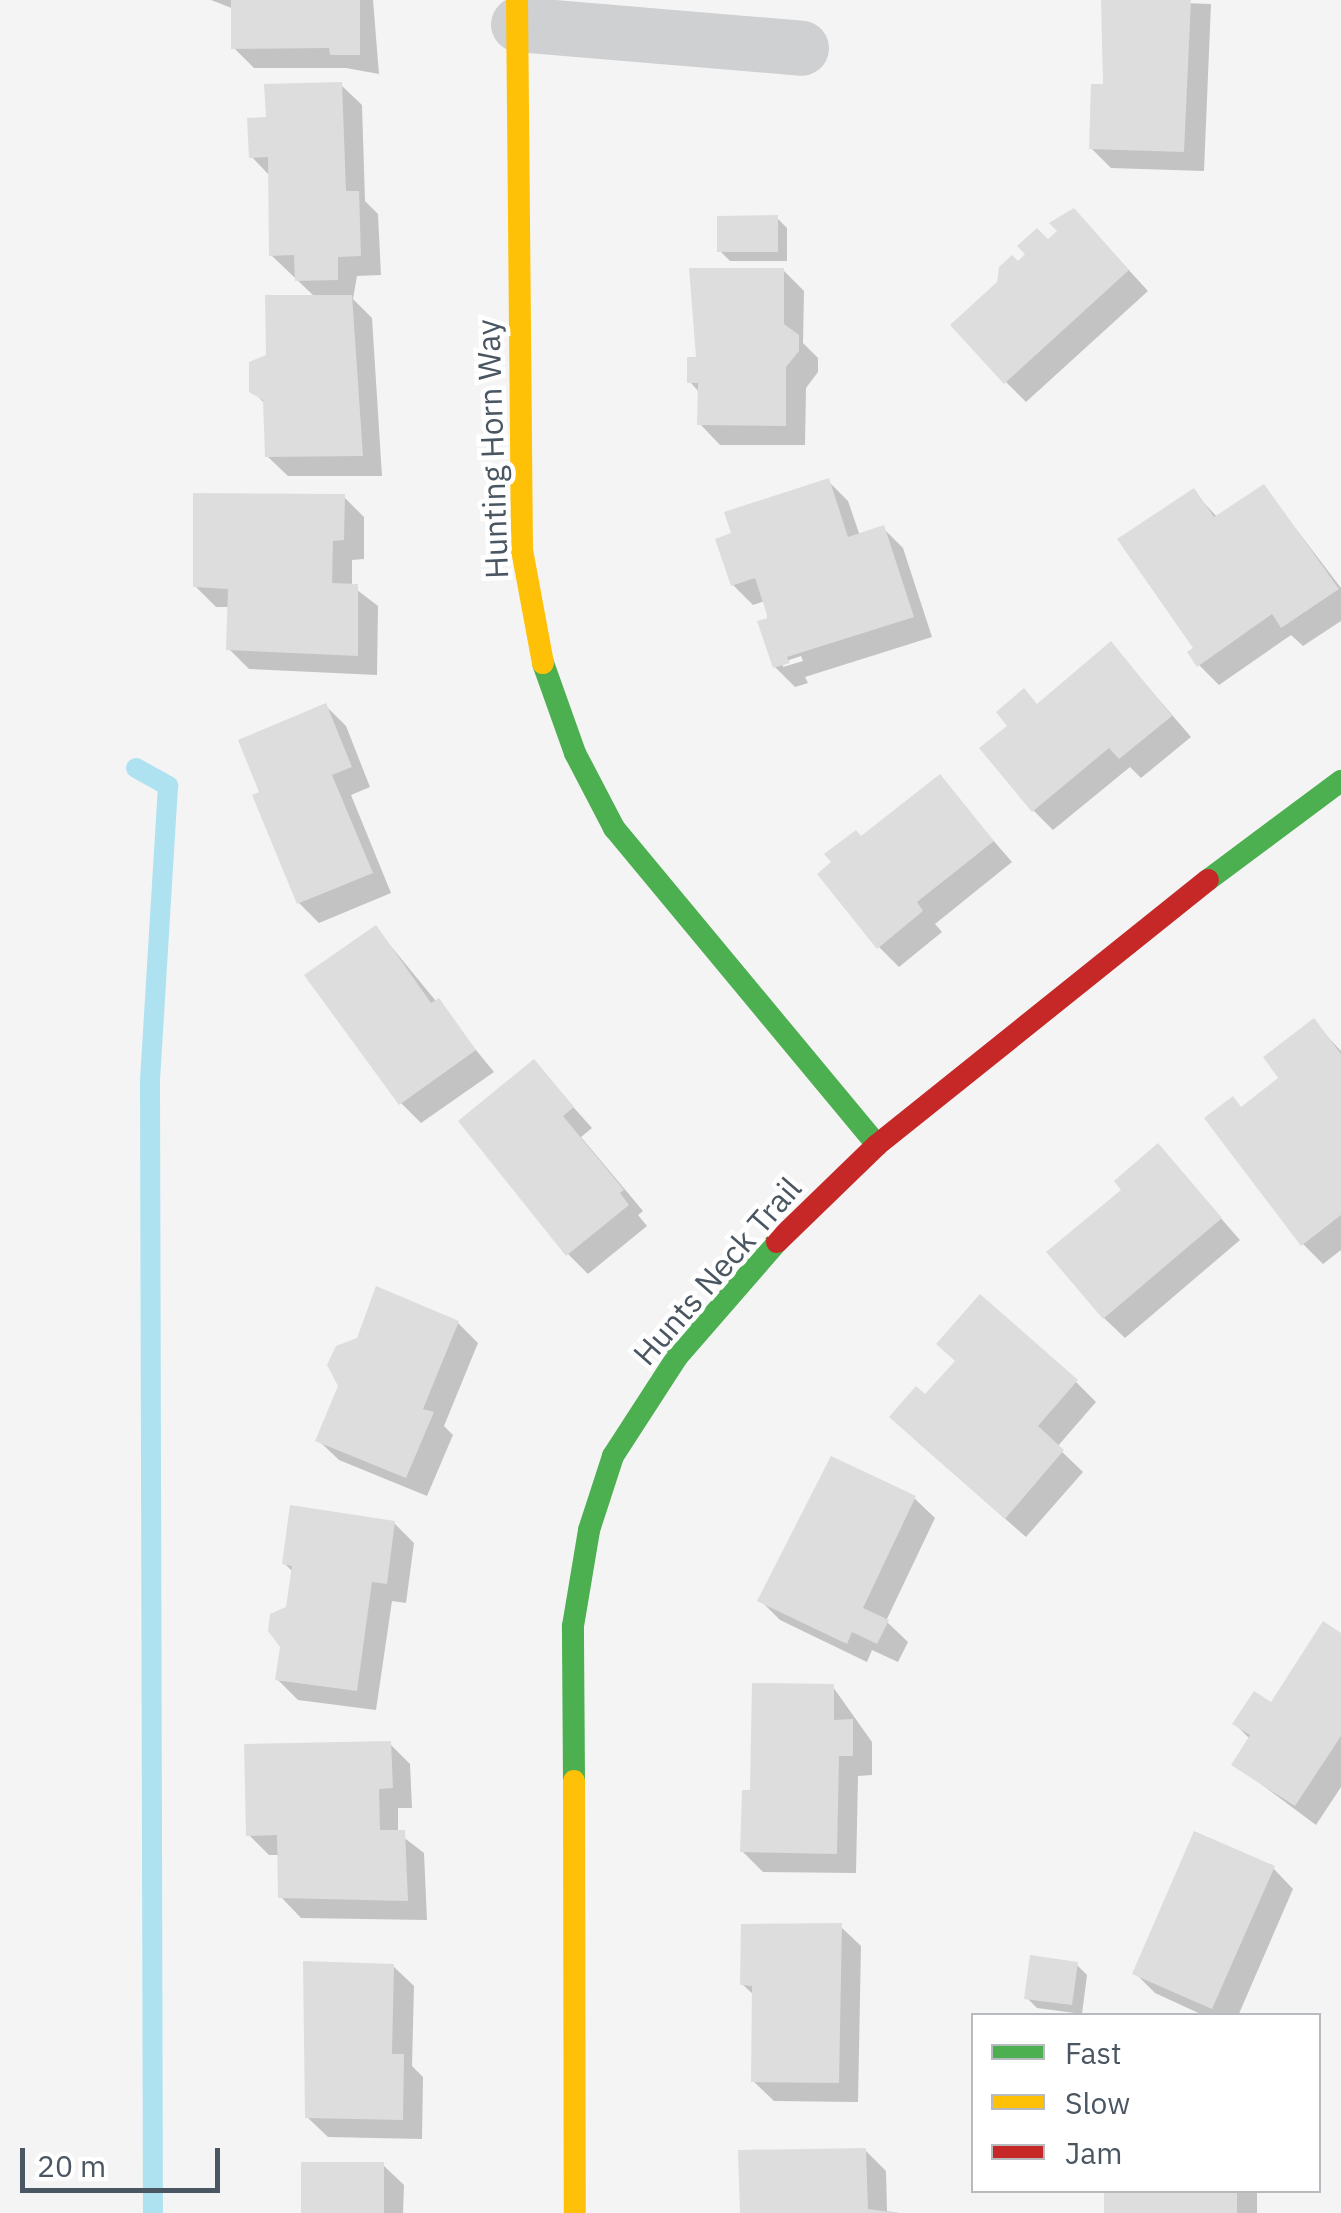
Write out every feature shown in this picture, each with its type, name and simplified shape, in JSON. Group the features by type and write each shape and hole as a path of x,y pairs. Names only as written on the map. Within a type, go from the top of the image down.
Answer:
{"street":[{"path":"518,12 801,48"},
{"name":"Hunting Horn Way","path":"518,12 522,550 540,654 575,754 614,828 877,1145"},
{"name":"Hunts Neck Trail","path":"576,2213 573,1626 589,1530 613,1456 678,1357 782,1236 877,1145 1283,820 1341,781"}],"building":[{"path":"231,0 360,0 360,55 330,55 329,48 231,49"},
{"path":"1101,0 1191,0 1184,152 1089,149 1091,84 1103,84"},
{"path":"342,82 346,191 359,191 361,256 338,257 338,280 295,281 294,255 269,256 268,157 249,158 247,118 266,117 264,84"},
{"path":"1074,208 1129,270 1004,384 950,325 997,282 999,267 1012,255 1018,261 1025,254 1017,246 1037,228 1048,239 1057,231 1049,223"},
{"path":"778,215 778,252 717,252 717,216"},
{"path":"689,268 784,268 784,324 799,335 799,351 786,367 786,426 697,425 698,383 687,383 687,357 696,357"},
{"path":"265,295 352,295 363,456 265,457 263,400 249,392 249,362 266,355"},
{"path":"829,478 848,537 884,525 914,617 787,657 790,663 773,668 757,621 768,618 755,578 731,586 715,539 731,533 724,512"},
{"path":"1264,484 1339,589 1281,628 1272,614 1197,667 1187,652 1193,648 1117,539 1194,488 1214,517"},
{"path":"193,493 345,494 344,540 333,541 332,583 358,584 358,656 226,650 228,589 193,587"},
{"path":"1111,641 1172,716 1119,759 1109,748 1032,812 979,748 1007,726 996,712 1024,688 1037,704"},
{"path":"326,703 352,767 332,775 373,873 297,904 252,795 259,792 238,740"},
{"path":"940,774 994,841 917,902 923,911 877,949 817,874 831,862 824,854 856,830 861,836"},
{"path":"376,925 431,1003 439,998 476,1050 399,1105 304,975"},
{"path":"1314,1018 1341,1054 1341,1215 1301,1246 1204,1118 1233,1096 1241,1107 1278,1078 1263,1057"},
{"path":"534,1059 574,1107 563,1116 624,1190 620,1193 629,1205 566,1256 458,1121"},
{"path":"1158,1143 1222,1218 1103,1319 1046,1252 1121,1190 1114,1181"},
{"path":"376,1286 459,1321 423,1409 434,1412 406,1478 315,1441 338,1386 327,1365 336,1346 357,1338"},
{"path":"980,1294 1078,1380 1038,1426 1064,1450 1005,1519 889,1417 916,1386 925,1394 955,1361 936,1344"},
{"path":"831,1456 916,1496 863,1608 889,1620 877,1644 852,1632 847,1644 757,1601"},
{"path":"290,1505 395,1521 387,1584 372,1582 357,1691 275,1680 280,1647 268,1631 270,1614 286,1607 292,1566 282,1564"},
{"path":"1323,1621 1341,1633 1341,1736 1295,1806 1231,1765 1250,1735 1232,1724 1254,1691 1271,1702"},
{"path":"752,1683 834,1684 834,1720 853,1719 853,1756 839,1756 837,1854 740,1852 742,1790 750,1790"},
{"path":"391,1741 393,1788 379,1789 380,1830 405,1830 408,1901 278,1898 277,1835 246,1836 244,1744"},
{"path":"1194,1831 1275,1866 1212,2009 1132,1974"},
{"path":"842,1923 839,2083 751,2082 752,1986 740,1985 741,1924"},
{"path":"1030,1955 1078,1962 1072,2005 1024,1999"},
{"path":"303,1961 394,1964 392,2054 404,2054 403,2120 305,2118"},
{"path":"866,2148 868,2209 898,2213 740,2213 738,2150"},
{"path":"301,2162 384,2162 384,2213 301,2213"},
{"path":"1104,2193 1237,2193 1237,2213 1104,2213"}],"waterway":[{"path":"136,768 168,786 150,1082 153,2213"}],"traffic: fast":[{"path":"543,663 575,753 614,828 877,1145"},
{"path":"1208,880 1341,781"},
{"path":"574,1781 573,1626 589,1530 613,1456 677,1357 777,1242"}],"traffic: slow":[{"path":"517,0 522,550 543,663"},
{"path":"574,1781 575,2213"}],"traffic: jam":[{"path":"777,1242 877,1145 1208,880"}]}
